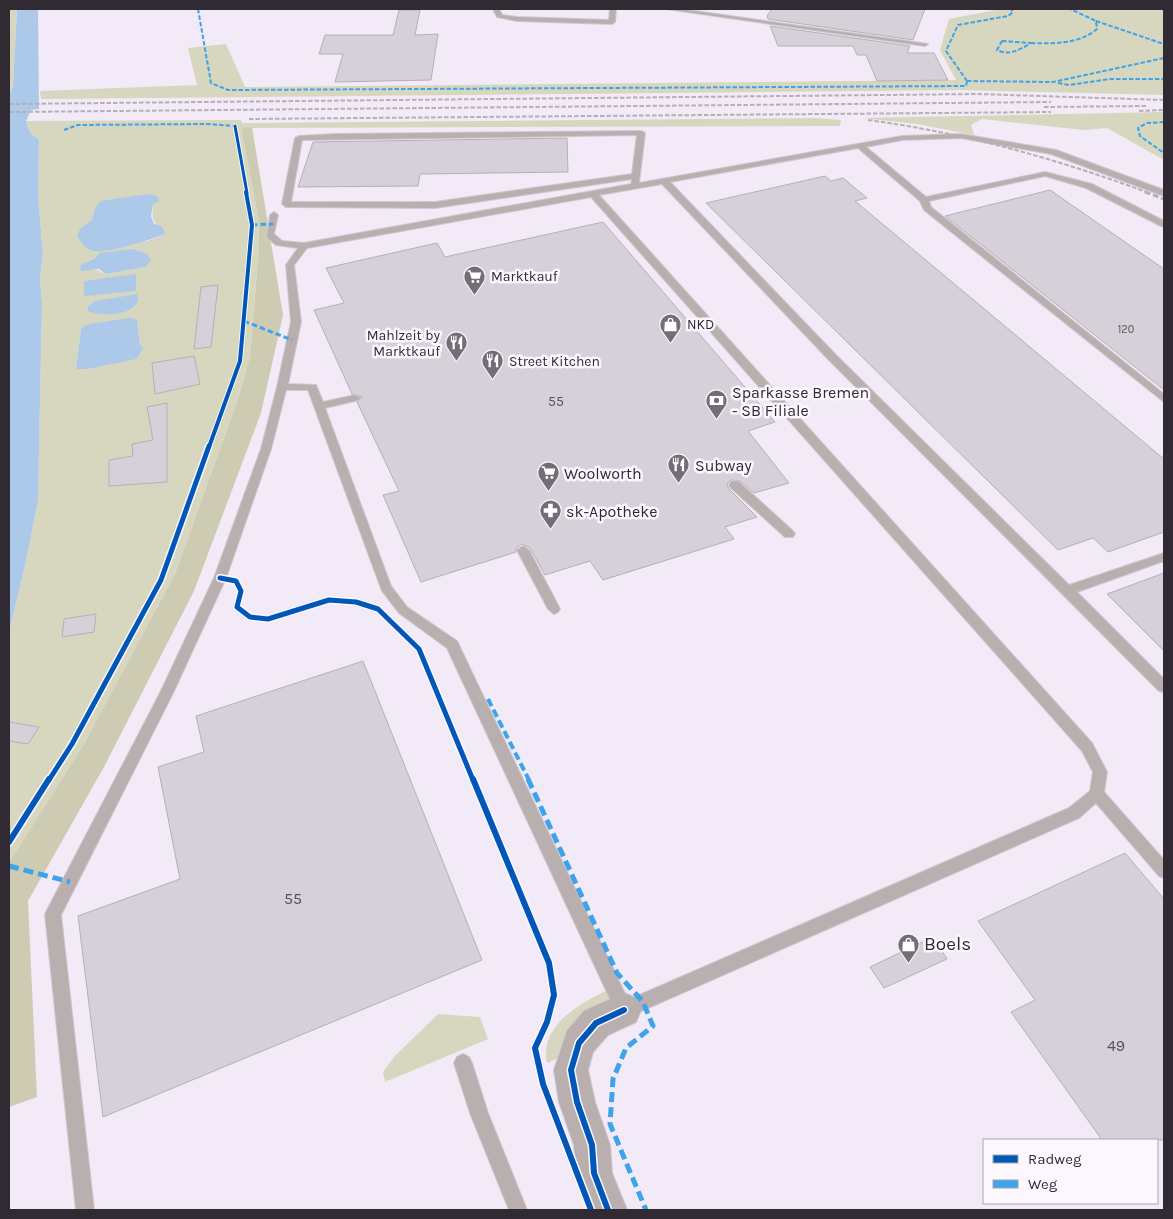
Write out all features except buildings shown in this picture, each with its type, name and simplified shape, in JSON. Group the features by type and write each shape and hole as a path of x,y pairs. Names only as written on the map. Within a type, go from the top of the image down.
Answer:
{"street":[{"path":"608,1210 594,1173 592,1145 577,1102 571,1070 579,1043 596,1023 624,1010"},
{"path":"592,1145 610,1168 626,1210"}],"lane":[{"path":"496,9 499,16 612,22 613,9"},
{"path":"669,9 925,44"},
{"path":"635,186 641,133 298,138 286,204 435,205 636,176"},
{"path":"274,216 270,235 279,243 304,246 859,145 902,138 961,136 1053,152 1164,193"},
{"path":"859,145 924,200 927,208 1164,399"},
{"path":"924,200 1044,174 1089,186 1164,224"},
{"path":"664,181 831,356 1164,686"},
{"path":"282,387 312,387 386,588 403,610 452,645 472,683 624,1010 1074,813 1097,794 1100,772 1086,747 901,536 592,194"},
{"path":"85,1210 53,914 212,599 266,449 296,322 290,265 304,246"},
{"path":"320,406 355,398"},
{"path":"734,485 789,534"},
{"path":"523,550 554,609"},
{"path":"1067,591 1164,557"},
{"path":"1097,794 1164,871"},
{"path":"463,1063 479,1113 518,1210"}],"green space":[{"path":"9,9 17,9 13,86 9,97"},
{"path":"1001,9 1164,9 1164,95 961,90 41,99 40,91 197,85 188,48 226,44 245,87 956,80 940,50 949,19"},
{"path":"1164,112 1164,160 1107,128 1084,130 982,119 971,125 974,135 917,124 862,118"},
{"path":"816,118 841,120 840,126 241,128 258,216 259,247 250,357 237,402 175,574 84,744 9,863 9,631 38,501 42,303 40,278 43,255 38,196 39,139 31,134 26,121 241,120 242,123","holes":["153,204 152,214 154,221 165,234 155,239 144,242 123,243 79,238 77,236 81,229 93,220 95,208","94,259 145,267 106,274 81,264","137,320 140,344 76,369 81,328"]},
{"path":"252,127 283,315 261,413 194,591 104,767 28,901 37,1097 9,1107 9,863 84,744 175,574 237,402 250,357 259,247 258,216 241,128"},
{"path":"606,991 611,1004 563,1056 547,1063 546,1050 549,1038 563,1018 584,1003"},
{"path":"438,1014 480,1017 488,1039 385,1082 383,1072 395,1056"}],"water":[{"path":"17,9 38,9 39,109 31,110 26,121 31,134 39,139 38,196 43,255 40,278 42,303 38,501 9,631 9,97 13,86"},
{"path":"147,194 157,196 159,201 153,204 151,216 154,224 162,226 165,234 130,245 100,251 88,249 77,236 80,229 92,220 95,208 101,201"},
{"path":"133,249 147,254 151,260 145,267 106,274 99,269 80,271 81,264 94,259 100,253"},
{"path":"136,274 136,291 84,296 84,281"},
{"path":"137,294 138,301 134,306 122,313 89,312 87,307 95,301"},
{"path":"130,318 137,320 140,344 143,349 136,359 87,369 76,369 81,328 89,324"}],"railway":[{"path":"9,104 978,94 1164,100"},
{"path":"9,112 1051,102"},
{"path":"1044,107 1146,106"},
{"path":"1139,111 1164,110"},
{"path":"249,119 1051,112"},
{"path":"868,120 940,132 1045,158 1149,193"},
{"path":"1145,192 1164,199"}],"marked path":[{"path":"198,9 211,83 219,88 228,90 966,86 967,81"},
{"path":"967,81 946,51 958,25 1008,16 1013,12 1011,9"},
{"path":"1031,43 1010,53 997,50 1002,41 1066,42 1079,40 1097,29 1096,21 1070,9"},
{"path":"1096,21 1164,44"},
{"path":"967,81 1053,82 1164,58"},
{"path":"1058,83 1069,85 1110,79 1164,79"},
{"path":"1164,122 1147,123 1138,128 1140,136 1164,153"},
{"path":"64,130 78,125 208,124 235,126 235,132"},
{"path":"252,225 273,224"},
{"path":"244,321 292,340"},
{"path":"488,699 532,787 617,973 643,1002 653,1026 626,1048 613,1079 610,1124 646,1210"},
{"path":"9,866 70,882"}],"cycle path":[{"path":"9,842 72,744 161,580 240,361 252,225 235,126"},
{"path":"220,578 236,581 241,591 237,607 250,617 268,619 329,600 356,602 378,609 419,649 549,963 554,995 547,1022 535,1048 543,1084 591,1210"},
{"path":"608,1210 594,1173 592,1145 577,1102 571,1070 579,1043 596,1023 624,1010"}],"place":[{"name":"Marktkauf","path":"475,295"},
{"name":"NKD","path":"671,343"},
{"name":"Mahlzeit by Marktkauf","path":"456,362"},
{"name":"Street Kitchen","path":"493,380"},
{"name":"Sparkasse Bremen - SB Filiale","path":"716,420"},
{"name":"Subway","path":"679,484"},
{"name":"Woolworth","path":"548,492"},
{"name":"sk-Apotheke","path":"550,530"},
{"name":"Boels","path":"908,963"}]}
